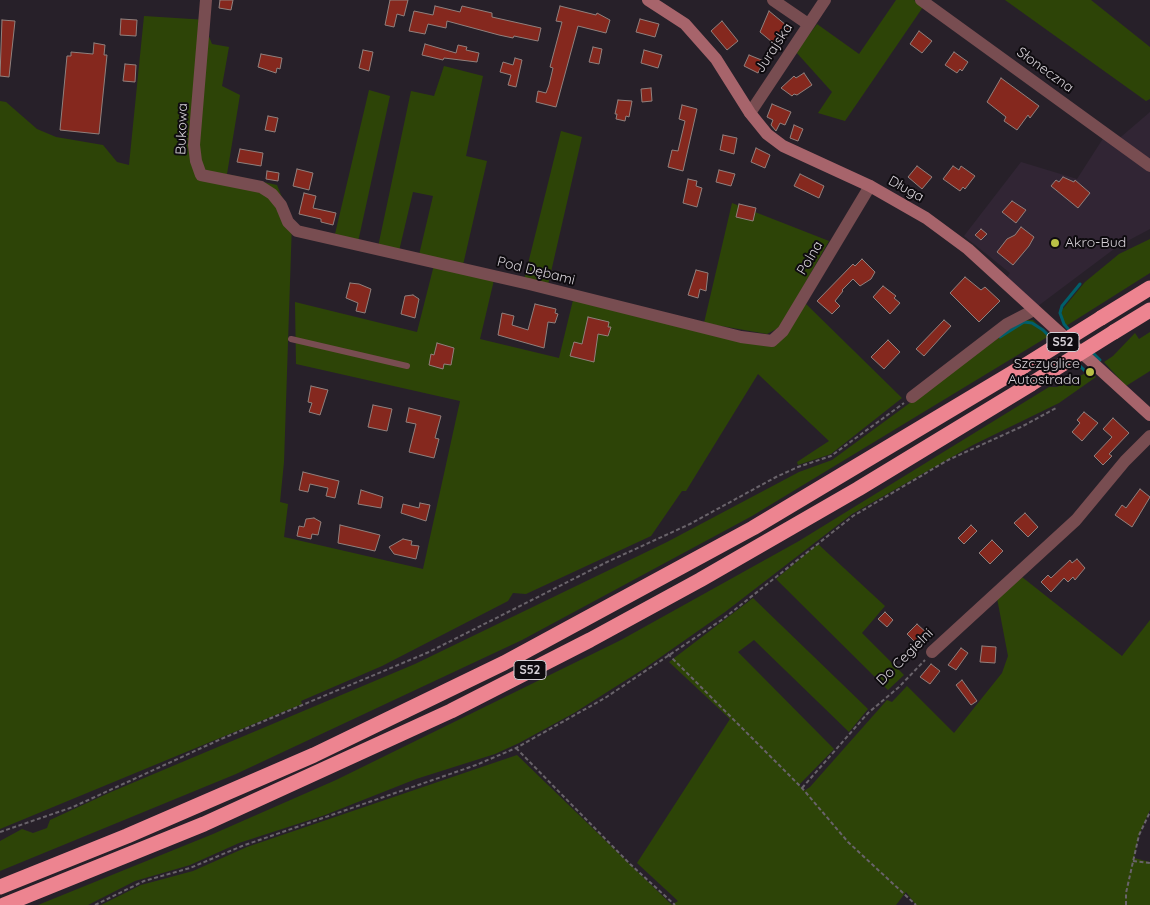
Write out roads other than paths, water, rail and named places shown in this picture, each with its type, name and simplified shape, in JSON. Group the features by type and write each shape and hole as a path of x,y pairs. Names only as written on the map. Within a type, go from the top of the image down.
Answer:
{"highway":[{"name":"S52","path":"0,887 127,836 314,755 504,663 753,528 1024,366 1150,288"},
{"name":"S52","path":"4,905 204,824 451,711 590,640 700,580 858,489 1150,310"}],"street":[{"name":"Bukowa","path":"206,0 194,145 196,161 201,175 261,187 272,194 281,205 288,222 293,227"},
{"name":"Długa","path":"648,0 685,24 716,59 750,113 767,134 783,146 870,186 926,218 968,250 1150,415"},
{"path":"773,0 808,24"},
{"name":"Jurajska","path":"750,113 825,0"},
{"name":"Słoneczna","path":"921,0 1150,166"},
{"name":"Polna","path":"772,341 783,331 870,186"},
{"name":"Pod Dębami","path":"293,227 297,231 529,284 742,337 772,341"},
{"path":"912,397 1007,324 1034,310"},
{"name":"Do Cegielni","path":"932,652 1076,520 1125,461 1150,436"}],"lane":[{"path":"291,339 407,366"}],"waterway":[{"path":"1070,331 1064,324 1060,313 1062,306 1080,284"},
{"path":"1000,337 1024,322 1032,323 1043,330 1055,342"},
{"path":"1091,351 1100,360"},
{"path":"1076,362 1088,374"}],"place":[{"name":"Akro-Bud","path":"1055,243"},
{"name":"Szczyglice Autostrada","path":"1090,372"}]}
